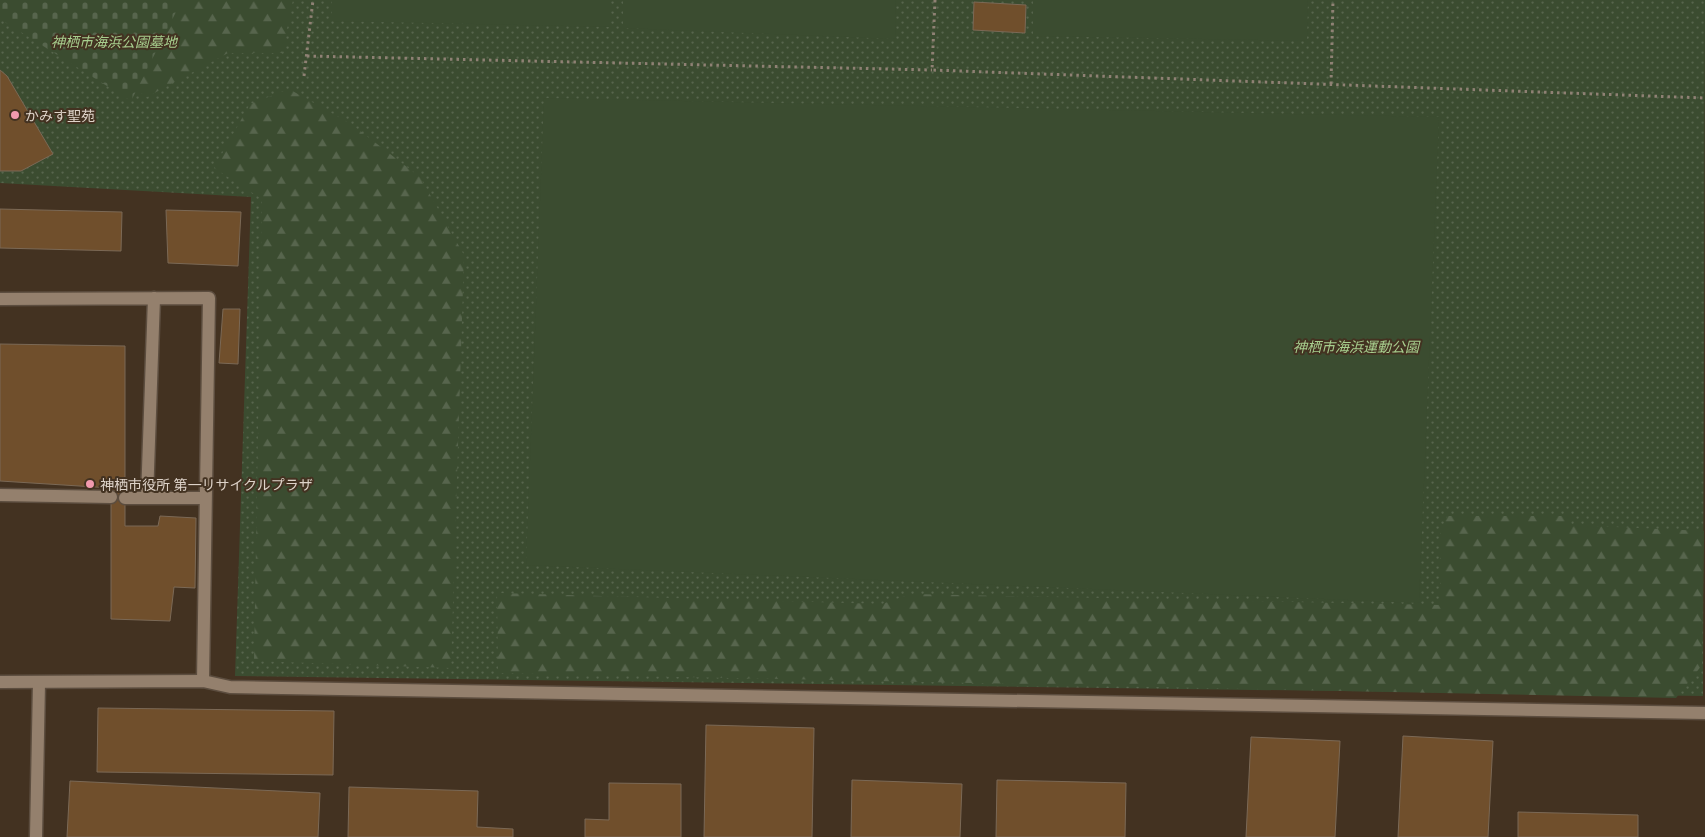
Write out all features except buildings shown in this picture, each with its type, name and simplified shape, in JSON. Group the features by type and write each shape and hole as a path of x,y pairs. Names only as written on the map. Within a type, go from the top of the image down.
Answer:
{"street":[{"path":"147,498 154,298"},
{"path":"0,299 209,298 203,681"},
{"path":"0,495 111,497"},
{"path":"125,498 206,498"},
{"path":"0,682 203,681 240,687 1705,713"},
{"path":"36,837 39,683"}],"path":[{"path":"304,76 313,0"},
{"path":"932,70 935,0"},
{"path":"1331,84 1333,0"},
{"path":"307,56 932,70 1705,98"}],"green space":[{"name":"神栖市海浜運動公園","path":"0,0 1705,0 1703,696 235,676 251,197 0,183"},
{"path":"0,0 293,0 282,53 228,53 147,97"},
{"name":"神栖市海浜公園墓地","path":"0,0 182,0 131,101 0,19"},
{"path":"332,0 609,0 609,27 332,21"},
{"path":"623,0 896,0 895,39 623,28"},
{"path":"1033,0 1308,0 1307,41 1033,36"},
{"path":"289,89 351,124 420,177 464,255 451,668 254,661 262,199 214,168 250,104"},
{"path":"544,98 1439,117 1419,603 526,565"},
{"path":"1447,516 1572,516 1571,525 1704,531 1702,665 1676,698 498,673 497,593 882,604 911,594 1440,605 1440,534"}],"place":[{"name":"かみす聖苑","path":"15,115"},
{"name":"神栖市役所 第一リサイクルプラザ","path":"90,484"}]}
